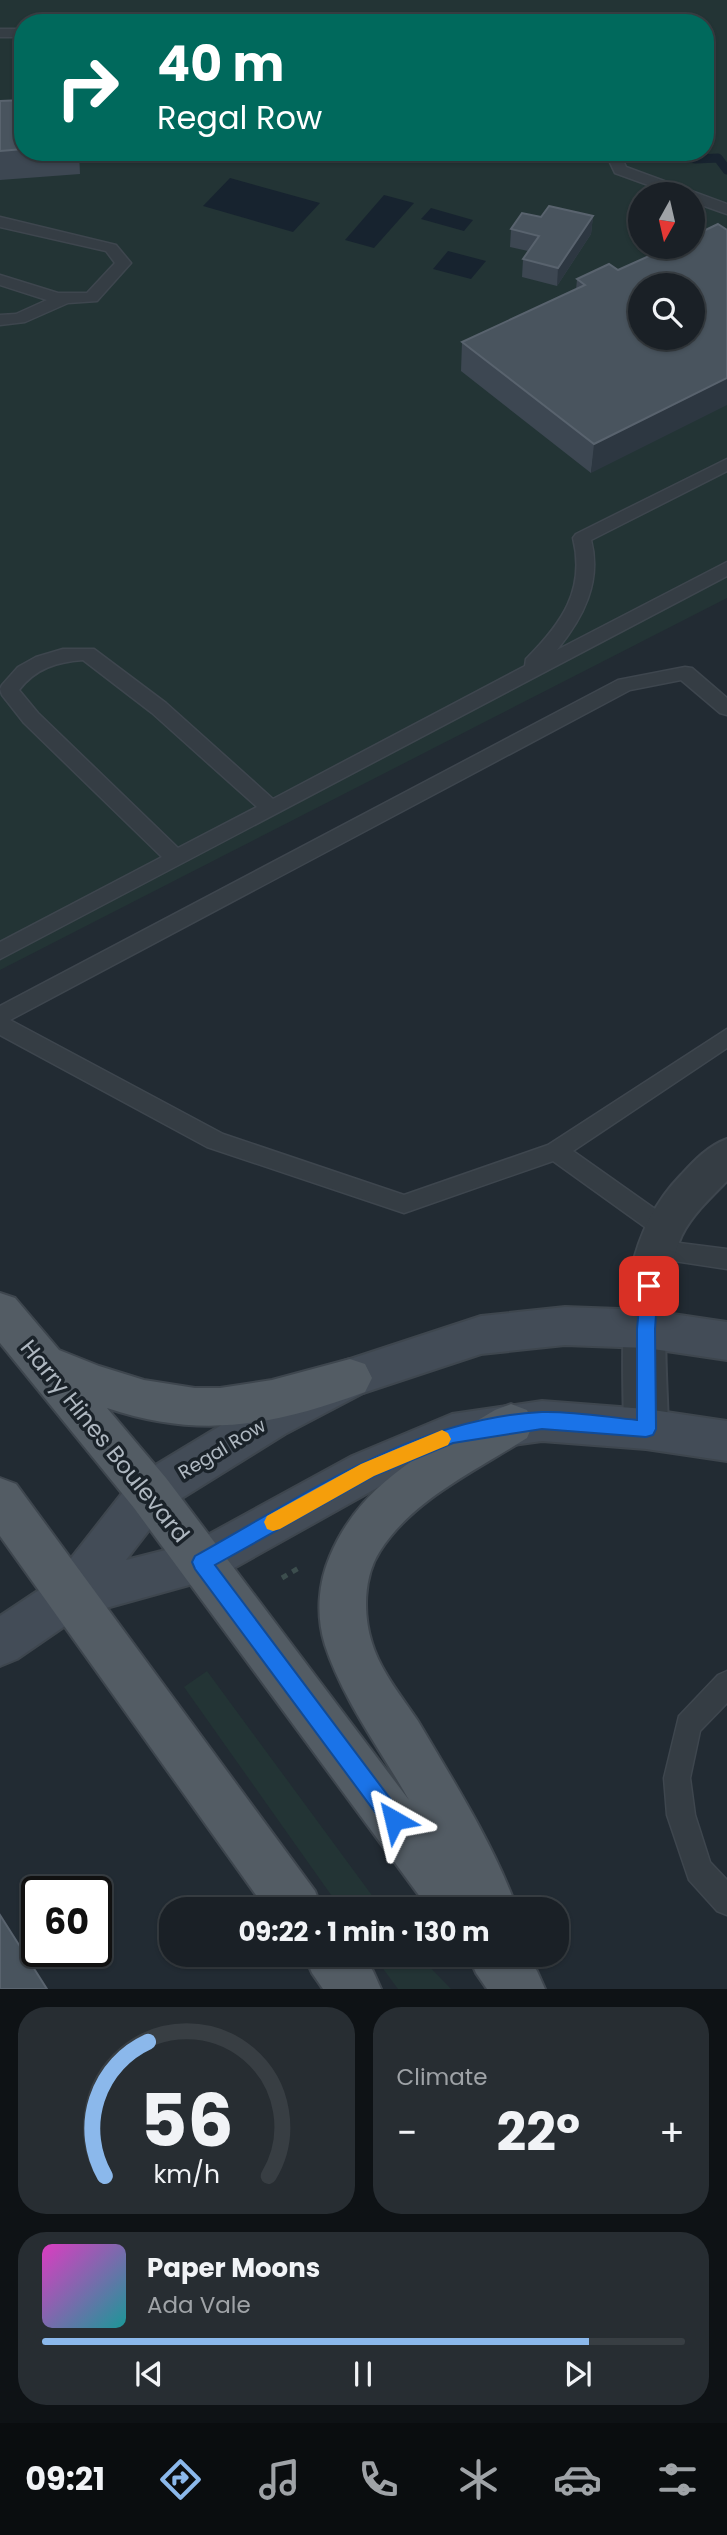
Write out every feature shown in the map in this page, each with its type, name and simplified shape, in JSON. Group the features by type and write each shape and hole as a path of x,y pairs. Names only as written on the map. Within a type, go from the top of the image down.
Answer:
{"main road":[{"name":"Harry Hines Boulevard","path":"0,1311 150,1493 451,1897"},
{"name":"Regal Row","path":"70,1596 150,1493 269,1420 350,1378 481,1335 565,1326 646,1329 727,1341"},
{"path":"41,1362 75,1377 140,1398 217,1407 273,1399 350,1378"},
{"path":"0,1643 70,1596 202,1562 368,1470 452,1434 542,1421 646,1429 727,1441"},
{"path":"486,1897 435,1798 368,1684 348,1643 343,1614 344,1584 356,1548 372,1524 397,1499 511,1424"},
{"path":"0,1499 288,1897"},
{"path":"339,1967 355,1989"},
{"path":"503,1967 519,1989"},
{"path":"517,1967 527,1989"}],"street":[{"path":"646,1429 646,1329 651,1264 660,1239 692,1190 727,1156"}],"lane":[{"path":"616,161 620,170 653,182"},
{"path":"705,201 727,209"},
{"path":"0,222 111,248 122,263 91,298 57,298 0,281"},
{"path":"0,320 19,319 65,298"},
{"path":"520,677 548,649 577,608 587,565 582,538 727,464"},
{"path":"0,951 727,568"},
{"path":"176,858 32,718 9,690 21,673 50,656 87,653 159,708 271,808"},
{"path":"0,1016 625,685 685,673 727,708"},
{"path":"0,1025 215,1141 404,1204 556,1151 727,1037"},
{"path":"556,1151 660,1239 727,1259"},
{"path":"727,1684 688,1725 677,1778 681,1815 699,1870 727,1901"}],"path":[{"path":"282,1577 303,1566"}],"shaded area":[{"path":"0,0 727,0 727,598 0,970"},
{"path":"207,1671 373,1897 333,1897 184,1687"},
{"path":"382,1967 430,1967 451,1989 398,1989"}],"water":[{"path":"230,178 320,203 293,232 203,206"},
{"path":"384,195 414,203 374,248 345,240"},
{"path":"431,208 473,220 464,231 421,219"},
{"path":"448,251 486,261 471,279 433,269"}],"building":[{"path":"14,100 14,150 0,151 0,101"},
{"path":"549,206 593,216 558,268 523,259 539,236 511,229 522,213 541,217"},
{"path":"718,224 727,230 727,378 594,444 462,342 585,285 577,279 609,264 618,270 642,259 705,259 705,230"},
{"path":"0,1915 21,1948 21,1967 33,1967 47,1989 0,1989"}],"waterway":[{"path":"714,158 718,158 727,170"}],"slow traffic":[{"path":"273,1522 368,1470 442,1439"}],"route":[{"path":"394,1820 202,1562 368,1470 452,1434 542,1421 646,1429 649,1286"}]}
